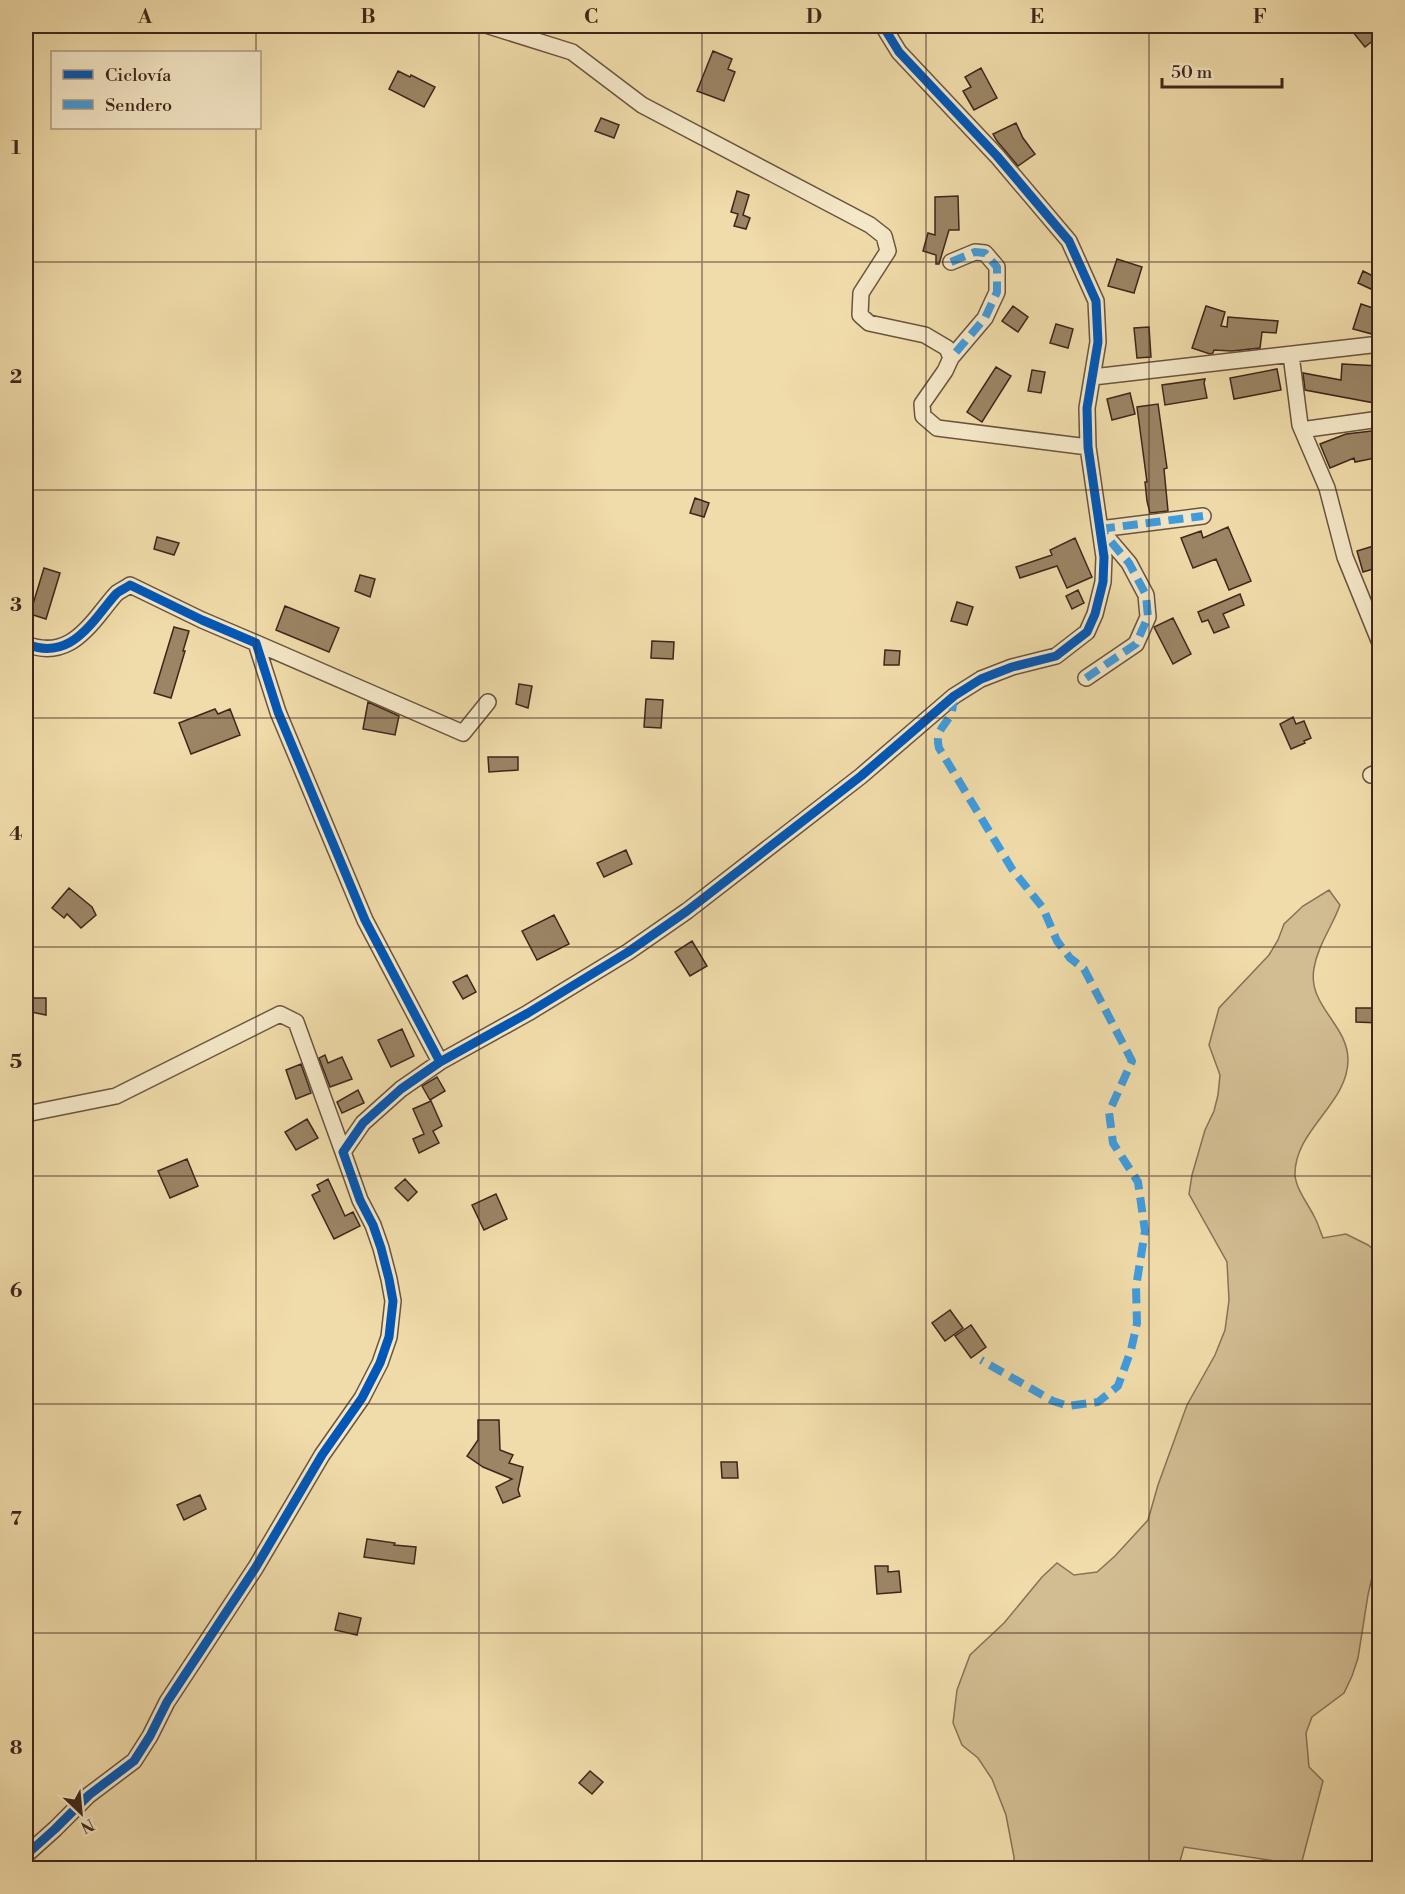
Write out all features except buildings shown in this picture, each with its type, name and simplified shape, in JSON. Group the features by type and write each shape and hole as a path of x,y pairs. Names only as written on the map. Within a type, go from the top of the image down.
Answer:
{"street":[{"path":"489,26 572,52 642,105 870,225 884,236 888,251 861,293 860,315 869,323 925,335 947,348 951,358"},
{"path":"343,1152 363,1123 401,1089 440,1062 528,1013 628,952 687,911 861,776 954,696 981,679 1012,667 1056,656 1087,633 1095,614 1103,582 1104,557 1088,447 1087,408 1098,342 1096,301 1069,241 997,156 899,52 884,26"},
{"path":"951,262 975,252 985,253 997,267 997,292 985,318 951,358 945,371 922,404 923,416 937,428 1088,447"},
{"path":"1093,377 1380,344"},
{"path":"1290,355 1300,425 1327,488 1345,557 1380,644"},
{"path":"1308,429 1380,419"},
{"path":"1100,529 1203,516"},
{"path":"1086,678 1136,644 1149,616 1146,595 1129,563 1100,529"},
{"path":"26,644 34,648 51,649 68,644 86,631 118,592 130,585 202,620 464,733 488,702"},
{"path":"256,643 278,712 364,920 440,1062"},
{"path":"26,1114 116,1096 280,1014 296,1022 360,1200 373,1225 381,1248 390,1279 393,1301 389,1336 380,1363 362,1398 322,1455 255,1567 167,1702 134,1761 89,1795 26,1854"}],"shaded area":[{"path":"1329,890 1340,905 1319,952 1313,981 1316,993 1342,1036 1348,1060 1346,1076 1340,1090 1303,1144 1297,1159 1295,1175 1300,1191 1323,1238 1346,1234 1368,1245 1379,1254 1379,1546 1358,1658 1352,1676 1344,1693 1312,1717 1306,1733 1309,1767 1323,1781 1301,1865 1184,1847 1178,1868 1014,1868 1006,1815 992,1779 978,1758 962,1745 953,1723 957,1690 970,1655 1004,1623 1042,1577 1057,1563 1074,1575 1097,1572 1148,1520 1187,1405 1215,1355 1225,1330 1229,1300 1227,1262 1189,1194 1205,1130 1214,1111 1218,1095 1220,1075 1209,1045 1219,1008 1269,955 1284,924 1303,906"}],"marked path":[{"path":"951,262 975,252 985,253 997,267 997,292 985,318 951,358"},
{"path":"1100,529 1203,516"},
{"path":"1086,678 1136,644 1148,617 1146,595 1129,563 1102,531"},
{"path":"954,696 952,711 938,736 939,748 1012,869 1043,908 1057,941 1070,958 1084,969 1132,1061 1109,1112 1113,1143 1138,1182 1145,1231 1136,1287 1137,1323 1131,1350 1118,1386 1098,1402 1068,1406 1053,1401 981,1360"}],"cycle path":[{"path":"26,1855 89,1795 134,1761 167,1702 256,1567 322,1455 362,1398 380,1363 389,1337 393,1301 381,1248 373,1225 360,1200 343,1152 363,1123 401,1089 440,1062 528,1013 628,952 687,911 861,776 954,696 981,679 1012,667 1056,656 1087,632 1095,614 1103,582 1104,557 1088,447 1087,408 1098,342 1096,301 1069,241 997,156 899,52 883,26"},
{"path":"26,644 38,648 50,648 60,647 70,642 87,629 117,593 130,585 256,643 278,712 365,920 440,1062"}]}
